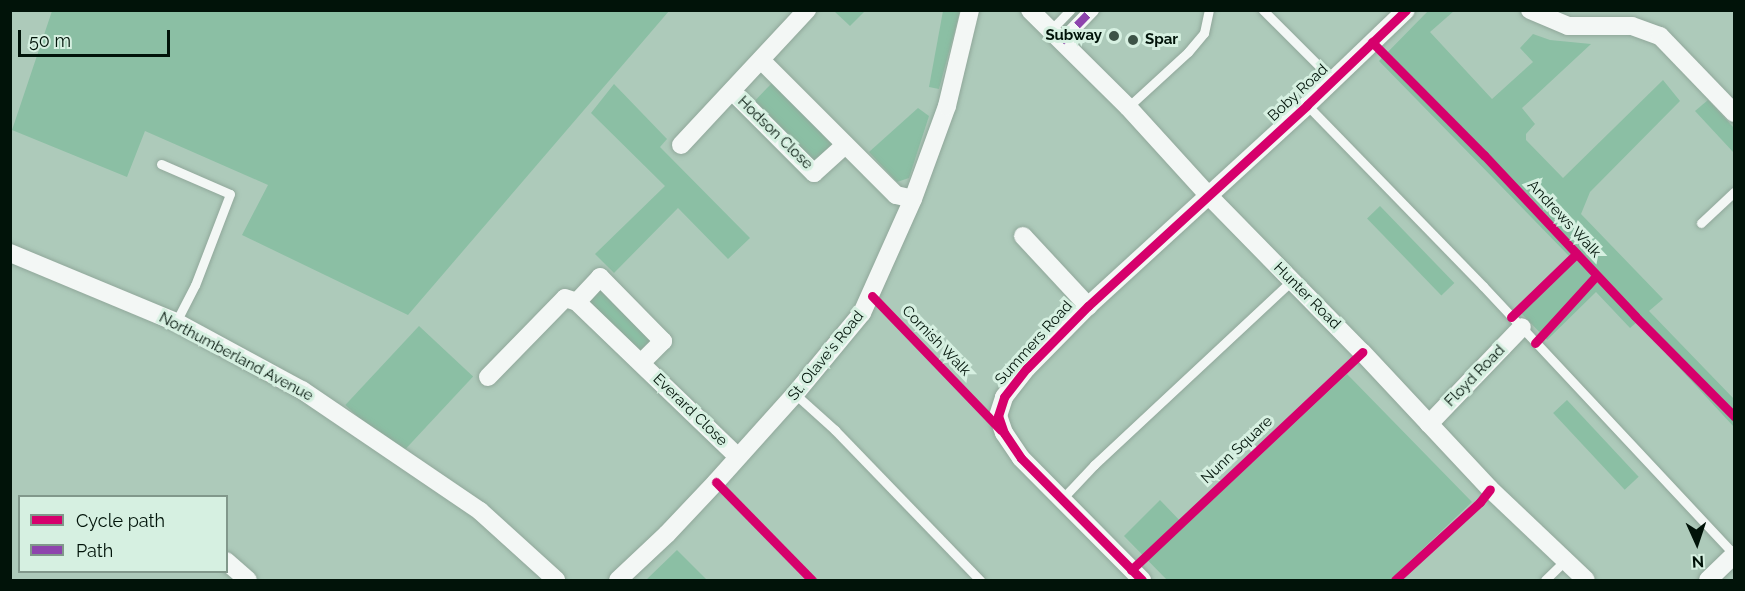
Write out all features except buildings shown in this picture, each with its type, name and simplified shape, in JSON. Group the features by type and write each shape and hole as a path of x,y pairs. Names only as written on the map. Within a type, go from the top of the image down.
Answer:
{"street":[{"name":"Hodson Close","path":"681,145 807,10"},
{"name":"St. Olave's Road","path":"618,580 667,534 738,457 795,394 862,313 913,199 947,106 970,10"},
{"name":"Hunter Road","path":"1030,10 1128,107 1208,195 1362,352 1491,489 1586,580"},
{"path":"1055,36 1092,10"},
{"name":"Boby Road","path":"1208,195 1307,105 1406,10"},
{"path":"1530,10 1568,26 1632,26 1660,36 1734,113"},
{"path":"761,60 896,195 913,199"},
{"name":"Hodson Close","path":"732,91 814,173 845,145"},
{"name":"Summers Road","path":"1142,580 1020,458 1004,433 998,416 1004,397 1027,369 1088,306 1208,195"},
{"path":"1023,236 1088,306"},
{"name":"Northumberland Avenue","path":"10,253 176,322 302,390 480,511 556,580"},
{"name":"Everard Close","path":"642,362 663,341 600,277 577,302 642,362 738,457"},
{"path":"488,377 565,297 577,302"},
{"name":"Floyd Road","path":"1428,424 1522,327"},
{"path":"1708,580 1734,554"},
{"path":"228,563 248,580"}],"lane":[{"path":"1055,36 1070,10"},
{"path":"1128,107 1188,52 1204,33 1209,10"},
{"path":"1263,10 1333,80"},
{"path":"1307,105 1522,327 1734,554"},
{"path":"161,164 230,194 195,285 176,322"},
{"path":"1701,222 1734,192"},
{"path":"1062,499 1094,465 1291,281"},
{"path":"795,394 835,430 980,580"},
{"path":"1545,580 1566,560"}],"green space":[{"path":"52,10 669,11 408,315 242,235 268,185 145,131 127,177 12,130"},
{"path":"1429,10 1454,11 1430,32 1492,99 1533,62 1520,48 1533,34 1550,40 1591,44 1522,108 1535,124 1526,134 1526,140 1563,178 1663,80 1680,101 1590,192 1581,214 1663,299 1649,311 1734,399 1734,427 1637,322 1630,328 1596,292 1547,340 1521,313 1571,258 1379,61"},
{"path":"834,11 865,11 850,26"},
{"path":"943,11 960,11 939,89 929,87"},
{"path":"772,83 835,144 816,164 753,103"},
{"path":"614,84 667,139 660,147 750,238 728,259 678,208 614,273 595,254 665,186 591,113"},
{"path":"1708,100 1734,128 1734,153 1695,111"},
{"path":"918,108 929,116 909,178 897,182 869,152"},
{"path":"1380,206 1454,283 1441,295 1367,219"},
{"path":"601,289 653,337 641,351 589,302"},
{"path":"419,326 473,376 399,455 345,405"},
{"path":"1347,374 1472,502 1390,580 1167,580 1124,536 1160,500 1185,526"},
{"path":"1567,400 1639,477 1625,490 1553,413"},
{"path":"677,550 707,580 646,580"}],"marked path":[{"path":"1061,42 1092,10"}],"cycle path":[{"path":"1142,580 1021,458 1004,433 998,416 1004,397 1027,368 1088,306 1307,105 1406,10"},
{"name":"Andrews Walk","path":"1372,42 1484,155 1635,316 1734,416"},
{"name":"Andrews Walk","path":"1511,317 1576,254"},
{"path":"1535,343 1596,276"},
{"name":"Cornish Walk","path":"872,296 1001,430"},
{"name":"Nunn Square","path":"1131,570 1362,352"},
{"path":"716,482 812,580"},
{"path":"1395,580 1480,502 1490,489"}],"place":[{"name":"Subway","path":"1114,36"},
{"name":"Spar","path":"1133,40"}]}
